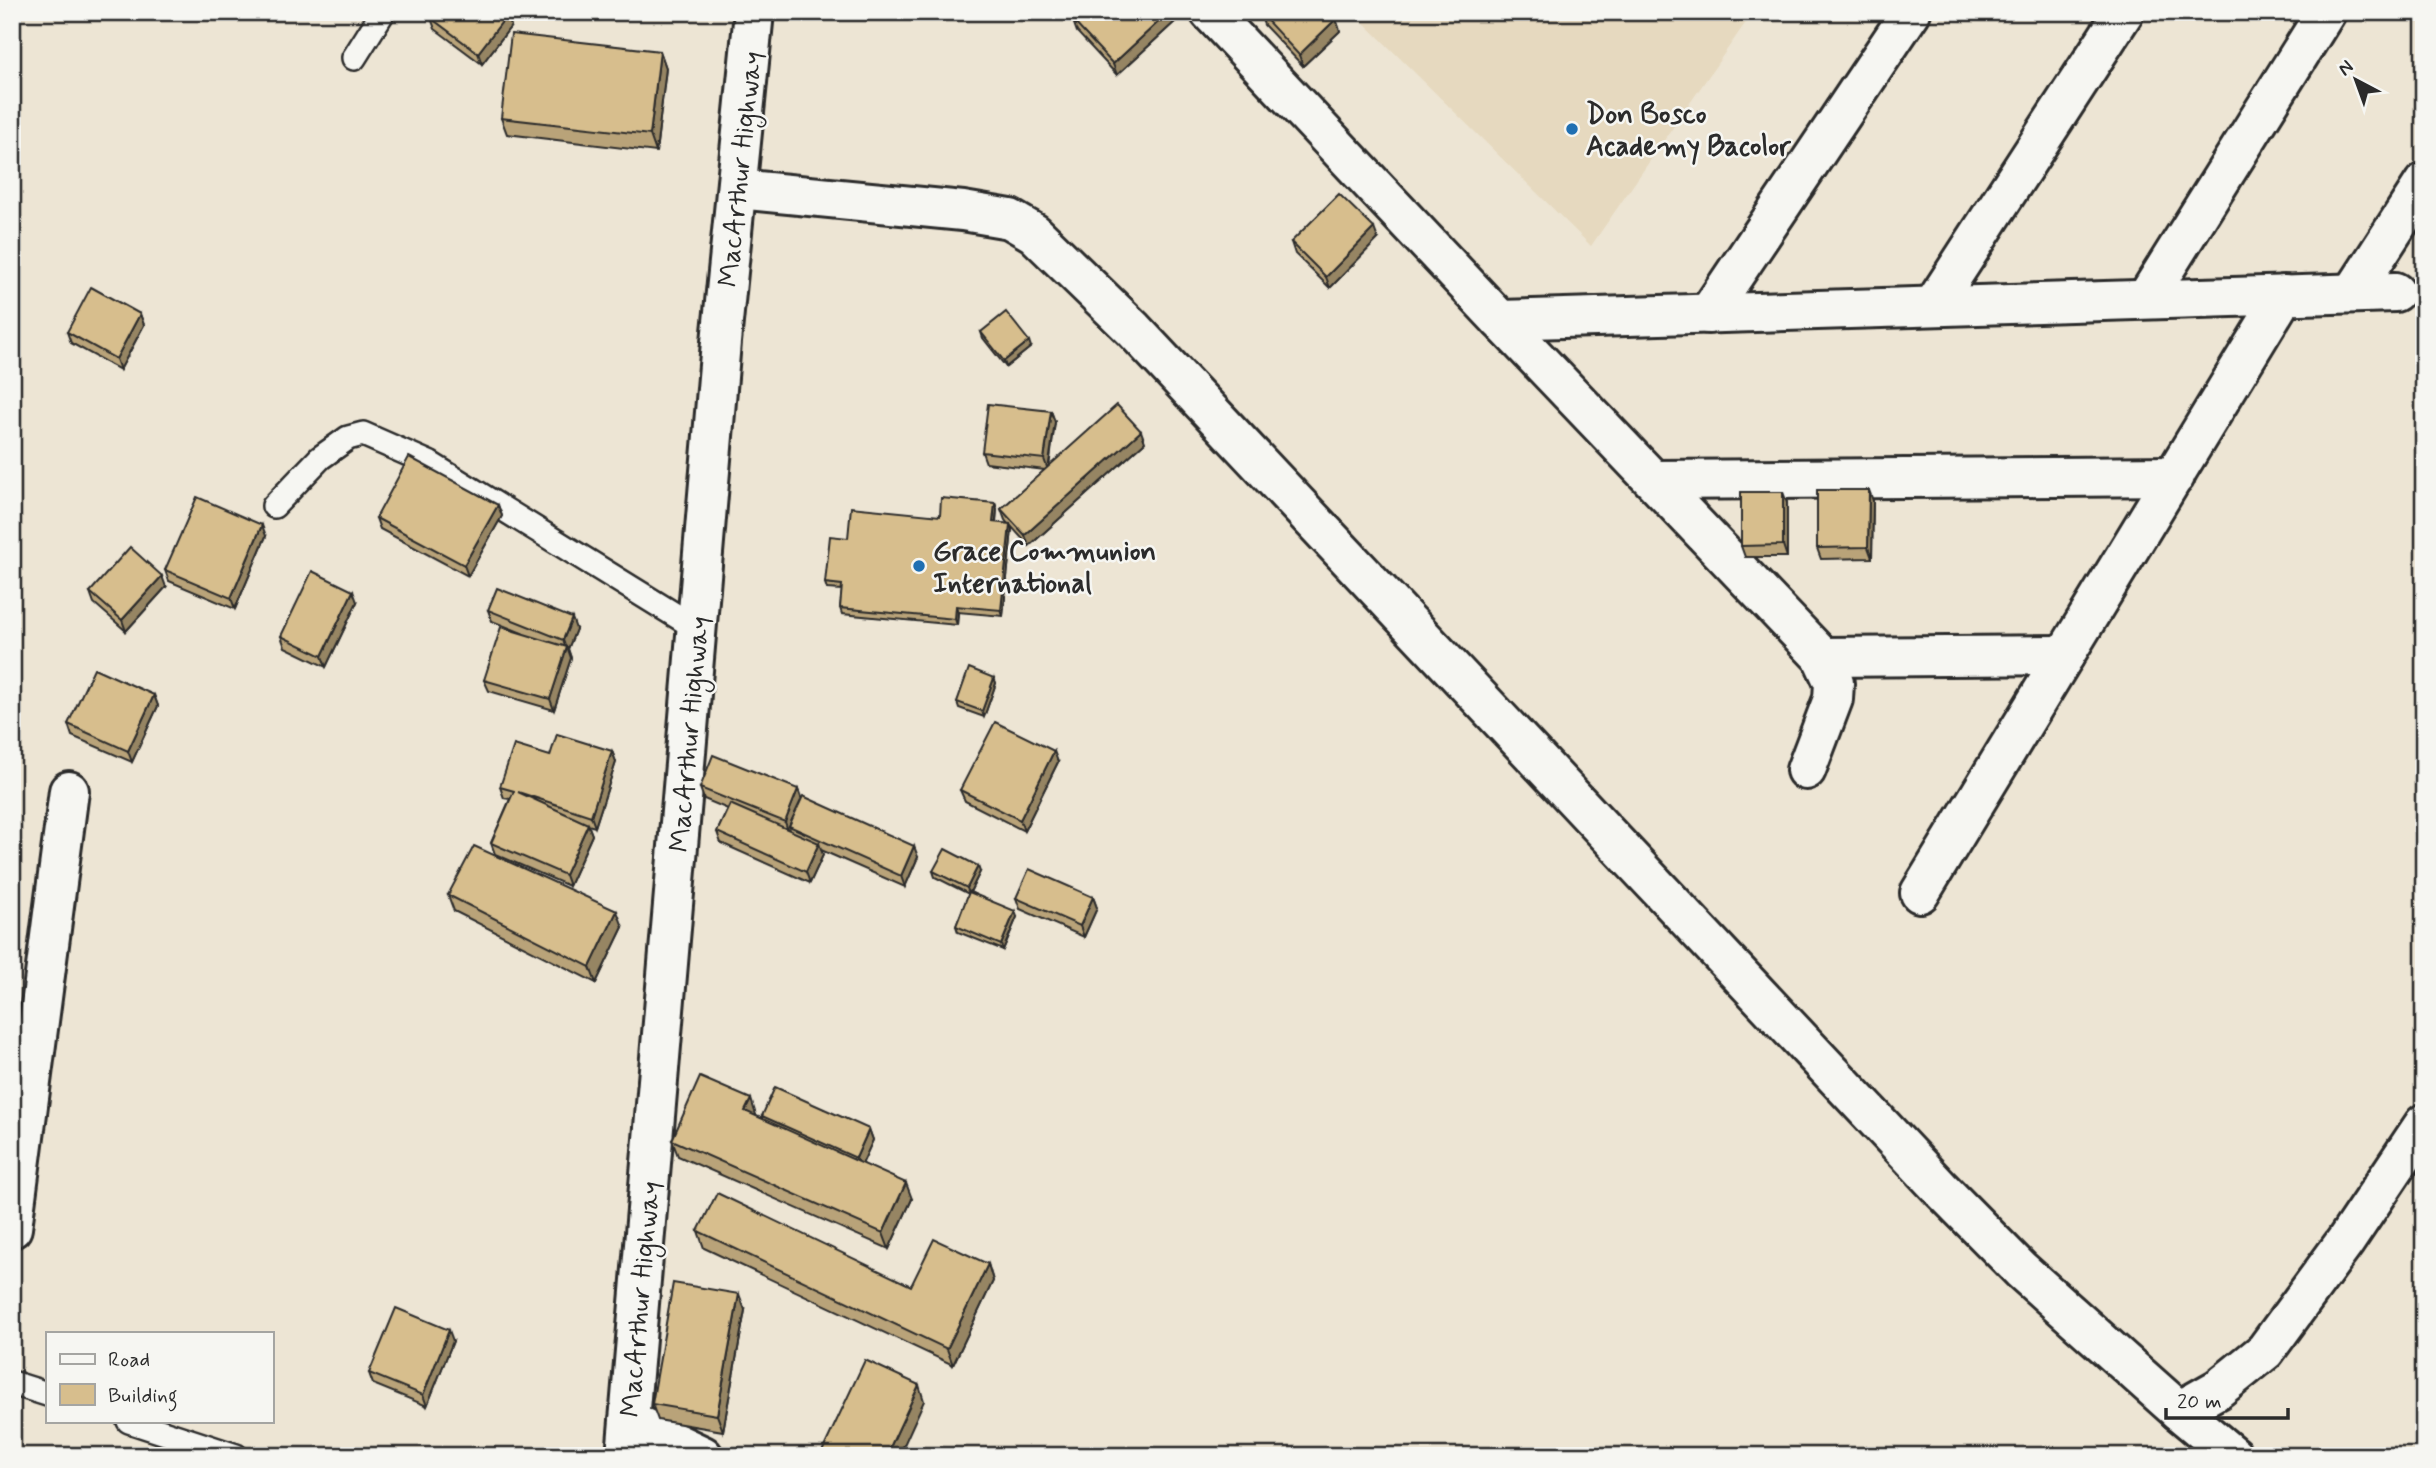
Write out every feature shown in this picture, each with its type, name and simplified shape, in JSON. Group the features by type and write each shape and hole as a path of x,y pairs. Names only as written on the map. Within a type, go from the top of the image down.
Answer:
{"street":[{"name":"MacArthur Highway","path":"627,1439 721,342 754,12"},
{"path":"1210,12 1822,657 1834,683 1833,699 1806,770"},
{"path":"1708,314 1911,12"},
{"path":"1933,306 2123,12"},
{"path":"2146,299 2326,12"},
{"path":"2353,293 2424,183"},
{"path":"738,189 963,211 1010,219 1034,233 1133,330 1940,1188 2021,1270 2233,1456"},
{"path":"1500,320 2395,292"},
{"path":"1920,893 2284,295"},
{"path":"1654,480 2175,476"},
{"path":"1822,657 2065,655"},
{"path":"12,1228 69,791"},
{"path":"2179,1411 2218,1390 2265,1351 2345,1242 2424,1124"},
{"path":"627,1439 703,1456"}],"lane":[{"path":"354,58 383,12"},
{"path":"274,506 320,458 348,438 363,434 429,463 696,628"},
{"path":"12,1382 46,1394"},
{"path":"132,1422 236,1456"}],"shaded area":[{"name":"Don Bosco Academy Bacolor","path":"1353,12 1753,12 1591,246"}],"building":[{"path":"436,12 503,12 507,15 478,53 431,18"},
{"path":"1082,12 1169,12 1113,64 1073,21"},
{"path":"1261,12 1329,12 1336,19 1299,55"},
{"path":"511,34 660,51 650,135 501,118"},
{"path":"1339,194 1374,228 1326,277 1291,242"},
{"path":"91,287 140,314 116,359 67,332"},
{"path":"1006,312 1029,341 1004,361 981,332"},
{"path":"988,404 1051,411 1044,459 982,452"},
{"path":"1117,405 1141,431 1025,535 1001,509"},
{"path":"409,457 498,505 464,565 376,518"},
{"path":"1817,490 1869,490 1868,547 1817,548"},
{"path":"1741,492 1783,492 1783,545 1741,546"},
{"path":"197,497 262,525 231,598 165,570"},
{"name":"Grace Communion International","path":"941,498 995,503 993,522 1010,524 1001,610 956,606 955,619 840,608 842,585 825,583 830,536 848,538 851,507 940,516"},
{"path":"130,547 162,576 122,620 90,592"},
{"path":"312,571 353,591 322,656 281,636"},
{"path":"497,588 572,618 563,640 488,610"},
{"path":"501,627 567,647 550,699 484,680"},
{"path":"94,668 154,695 128,751 68,724"},
{"path":"969,668 994,678 982,711 957,702"},
{"path":"995,722 1054,751 1020,820 960,790"},
{"path":"557,734 612,751 591,816 518,792 588,824 565,875 491,843 514,791 500,787 514,745 550,756"},
{"path":"713,755 798,789 785,822 700,788"},
{"path":"803,796 914,846 901,876 789,826"},
{"path":"730,804 819,843 806,872 717,832"},
{"path":"474,846 617,911 590,967 448,895"},
{"path":"945,849 978,866 967,888 933,871"},
{"path":"1029,869 1093,897 1080,926 1016,898"},
{"path":"969,892 1015,911 1001,945 956,926"},
{"path":"700,1077 751,1099 745,1111 906,1183 883,1233 672,1140"},
{"path":"775,1087 869,1129 856,1158 762,1116"},
{"path":"717,1193 911,1286 934,1239 988,1264 947,1349 698,1231"},
{"path":"673,1283 739,1294 717,1415 652,1404"},
{"path":"396,1308 449,1330 423,1395 369,1373"},
{"path":"865,1360 919,1385 886,1456 820,1456"},
{"path":"65,1452 81,1456 64,1456"}],"place":[{"name":"Don Bosco Academy Bacolor","path":"1572,129"},
{"name":"Grace Communion International","path":"919,566"}]}
